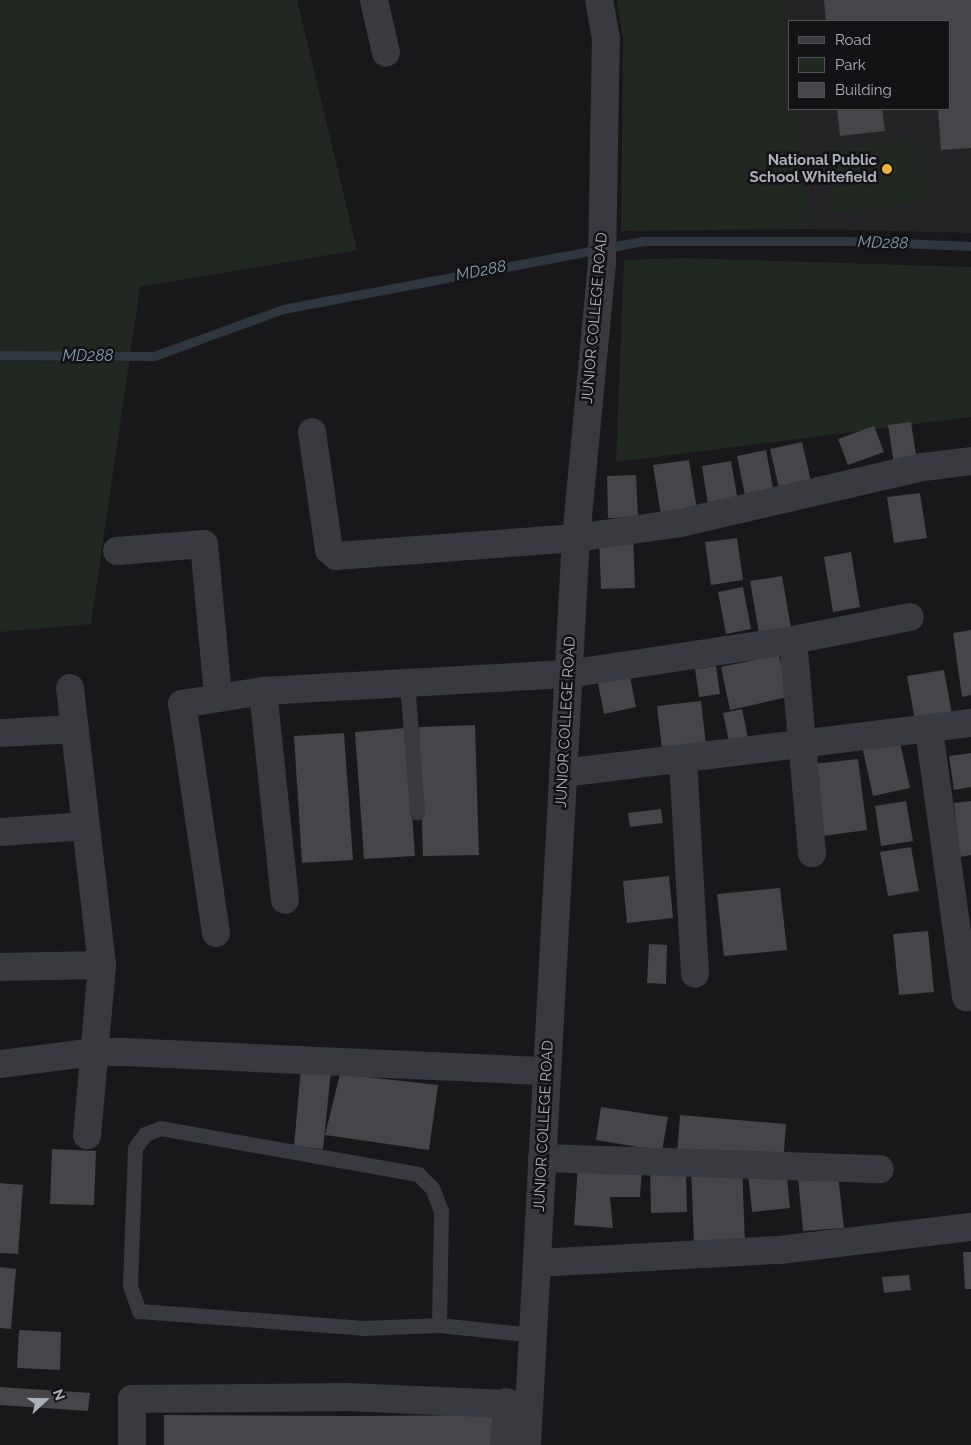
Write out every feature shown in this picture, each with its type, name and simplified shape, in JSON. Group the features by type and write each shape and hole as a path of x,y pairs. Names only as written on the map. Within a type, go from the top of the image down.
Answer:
{"street":[{"path":"374,0 386,53"},
{"name":"JUNIOR COLLEGE ROAD","path":"527,1445 518,1404 533,1335 576,538 602,263 606,39 599,0"},
{"path":"312,432 329,550 336,556 576,538 680,523 923,467 971,461"},
{"path":"117,551 204,544 218,696"},
{"path":"216,933 182,704 218,696 263,691 568,674 793,640 910,617"},
{"path":"793,640 805,745 812,853"},
{"path":"70,688 102,965 86,1135"},
{"path":"263,691 285,900"},
{"path":"563,774 929,730 971,723"},
{"path":"0,732 75,728"},
{"path":"929,730 966,997"},
{"path":"683,760 695,974"},
{"path":"0,832 86,826"},
{"path":"0,967 102,965"},
{"path":"0,1064 95,1052 547,1071"},
{"path":"542,1158 880,1169"},
{"path":"537,1263 780,1250 971,1227"},
{"path":"132,1445 132,1399 347,1397 518,1404 504,1445"}],"lane":[{"path":"407,682 417,813"},
{"path":"439,1325 441,1211 432,1188 418,1174 162,1128 145,1134 136,1148 130,1286 138,1310 364,1328 439,1325 533,1335"}],"shaded area":[{"name":"National Public School Whitefield","path":"782,0 971,0 971,233 811,229 796,110 951,110 951,20 788,20 788,45"}],"green space":[{"path":"0,0 297,0 357,250 140,287 91,624 0,632"},
{"path":"617,0 782,0 788,45 788,110 796,110 811,229 621,231 623,39"},
{"path":"920,140 927,202 832,213 824,150"},
{"path":"683,258 971,267 971,417 616,462 624,260"}],"building":[{"path":"824,0 971,0 971,148 941,150 938,110 951,110 951,20 826,20"},
{"path":"837,110 882,110 885,131 840,136"},
{"path":"911,422 918,468 895,471 888,425"},
{"path":"874,426 884,452 848,465 838,439"},
{"path":"802,442 813,490 781,497 770,449"},
{"path":"766,450 775,499 747,505 737,456"},
{"path":"689,460 698,516 662,522 653,465"},
{"path":"731,461 739,507 709,512 702,466"},
{"path":"636,475 638,517 608,518 607,476"},
{"path":"920,493 927,538 894,543 887,497"},
{"path":"633,535 635,588 601,589 599,537"},
{"path":"737,538 743,580 711,585 705,542"},
{"path":"851,552 860,607 833,612 824,557"},
{"path":"782,576 791,628 759,633 750,581"},
{"path":"743,587 751,629 726,634 718,592"},
{"path":"971,630 971,695 962,697 953,633"},
{"path":"779,655 788,697 730,710 721,667"},
{"path":"716,666 720,694 699,697 695,669"},
{"path":"944,670 952,714 915,720 907,676"},
{"path":"629,672 636,707 604,714 597,678"},
{"path":"701,701 706,745 662,750 657,706"},
{"path":"742,709 748,738 729,742 723,713"},
{"path":"475,725 479,855 423,856 419,727"},
{"path":"406,728 415,856 364,859 355,732"},
{"path":"344,733 353,860 302,863 294,736"},
{"path":"899,738 910,788 873,796 862,746"},
{"path":"971,753 971,787 954,790 949,756"},
{"path":"858,759 867,830 823,836 813,764"},
{"path":"906,801 913,841 881,846 875,806"},
{"path":"971,801 971,855 960,857 954,803"},
{"path":"661,809 663,823 630,827 628,813"},
{"path":"911,847 919,891 888,896 880,852"},
{"path":"669,876 673,918 627,923 623,881"},
{"path":"780,888 787,950 724,956 717,894"},
{"path":"928,931 934,992 899,995 893,934"},
{"path":"649,944 667,945 666,984 647,983"},
{"path":"301,1068 331,1071 323,1149 294,1146"},
{"path":"340,1074 438,1085 429,1150 325,1135"},
{"path":"601,1107 668,1117 662,1151 596,1140"},
{"path":"680,1115 786,1124 783,1164 677,1156"},
{"path":"52,1149 96,1151 94,1205 50,1204"},
{"path":"578,1165 642,1169 640,1197 610,1197 613,1228 574,1225"},
{"path":"742,1166 745,1242 694,1243 691,1168"},
{"path":"786,1168 790,1208 752,1212 748,1172"},
{"path":"650,1169 686,1169 687,1212 651,1213"},
{"path":"838,1175 844,1228 803,1231 798,1178"},
{"path":"0,1183 23,1185 18,1254 0,1253"},
{"path":"963,1252 971,1252 971,1289 965,1289"},
{"path":"0,1267 16,1269 11,1329 0,1328"},
{"path":"909,1275 911,1290 884,1293 882,1277"},
{"path":"19,1330 61,1332 60,1370 17,1368"},
{"path":"0,1387 90,1393 88,1411 0,1405"},
{"path":"164,1415 501,1415 499,1445 164,1445"}],"waterway":[{"name":"MD288","path":"0,355 154,356 283,309 642,241 850,241 971,246"}],"place":[{"name":"National Public School Whitefield","path":"887,169"}]}
